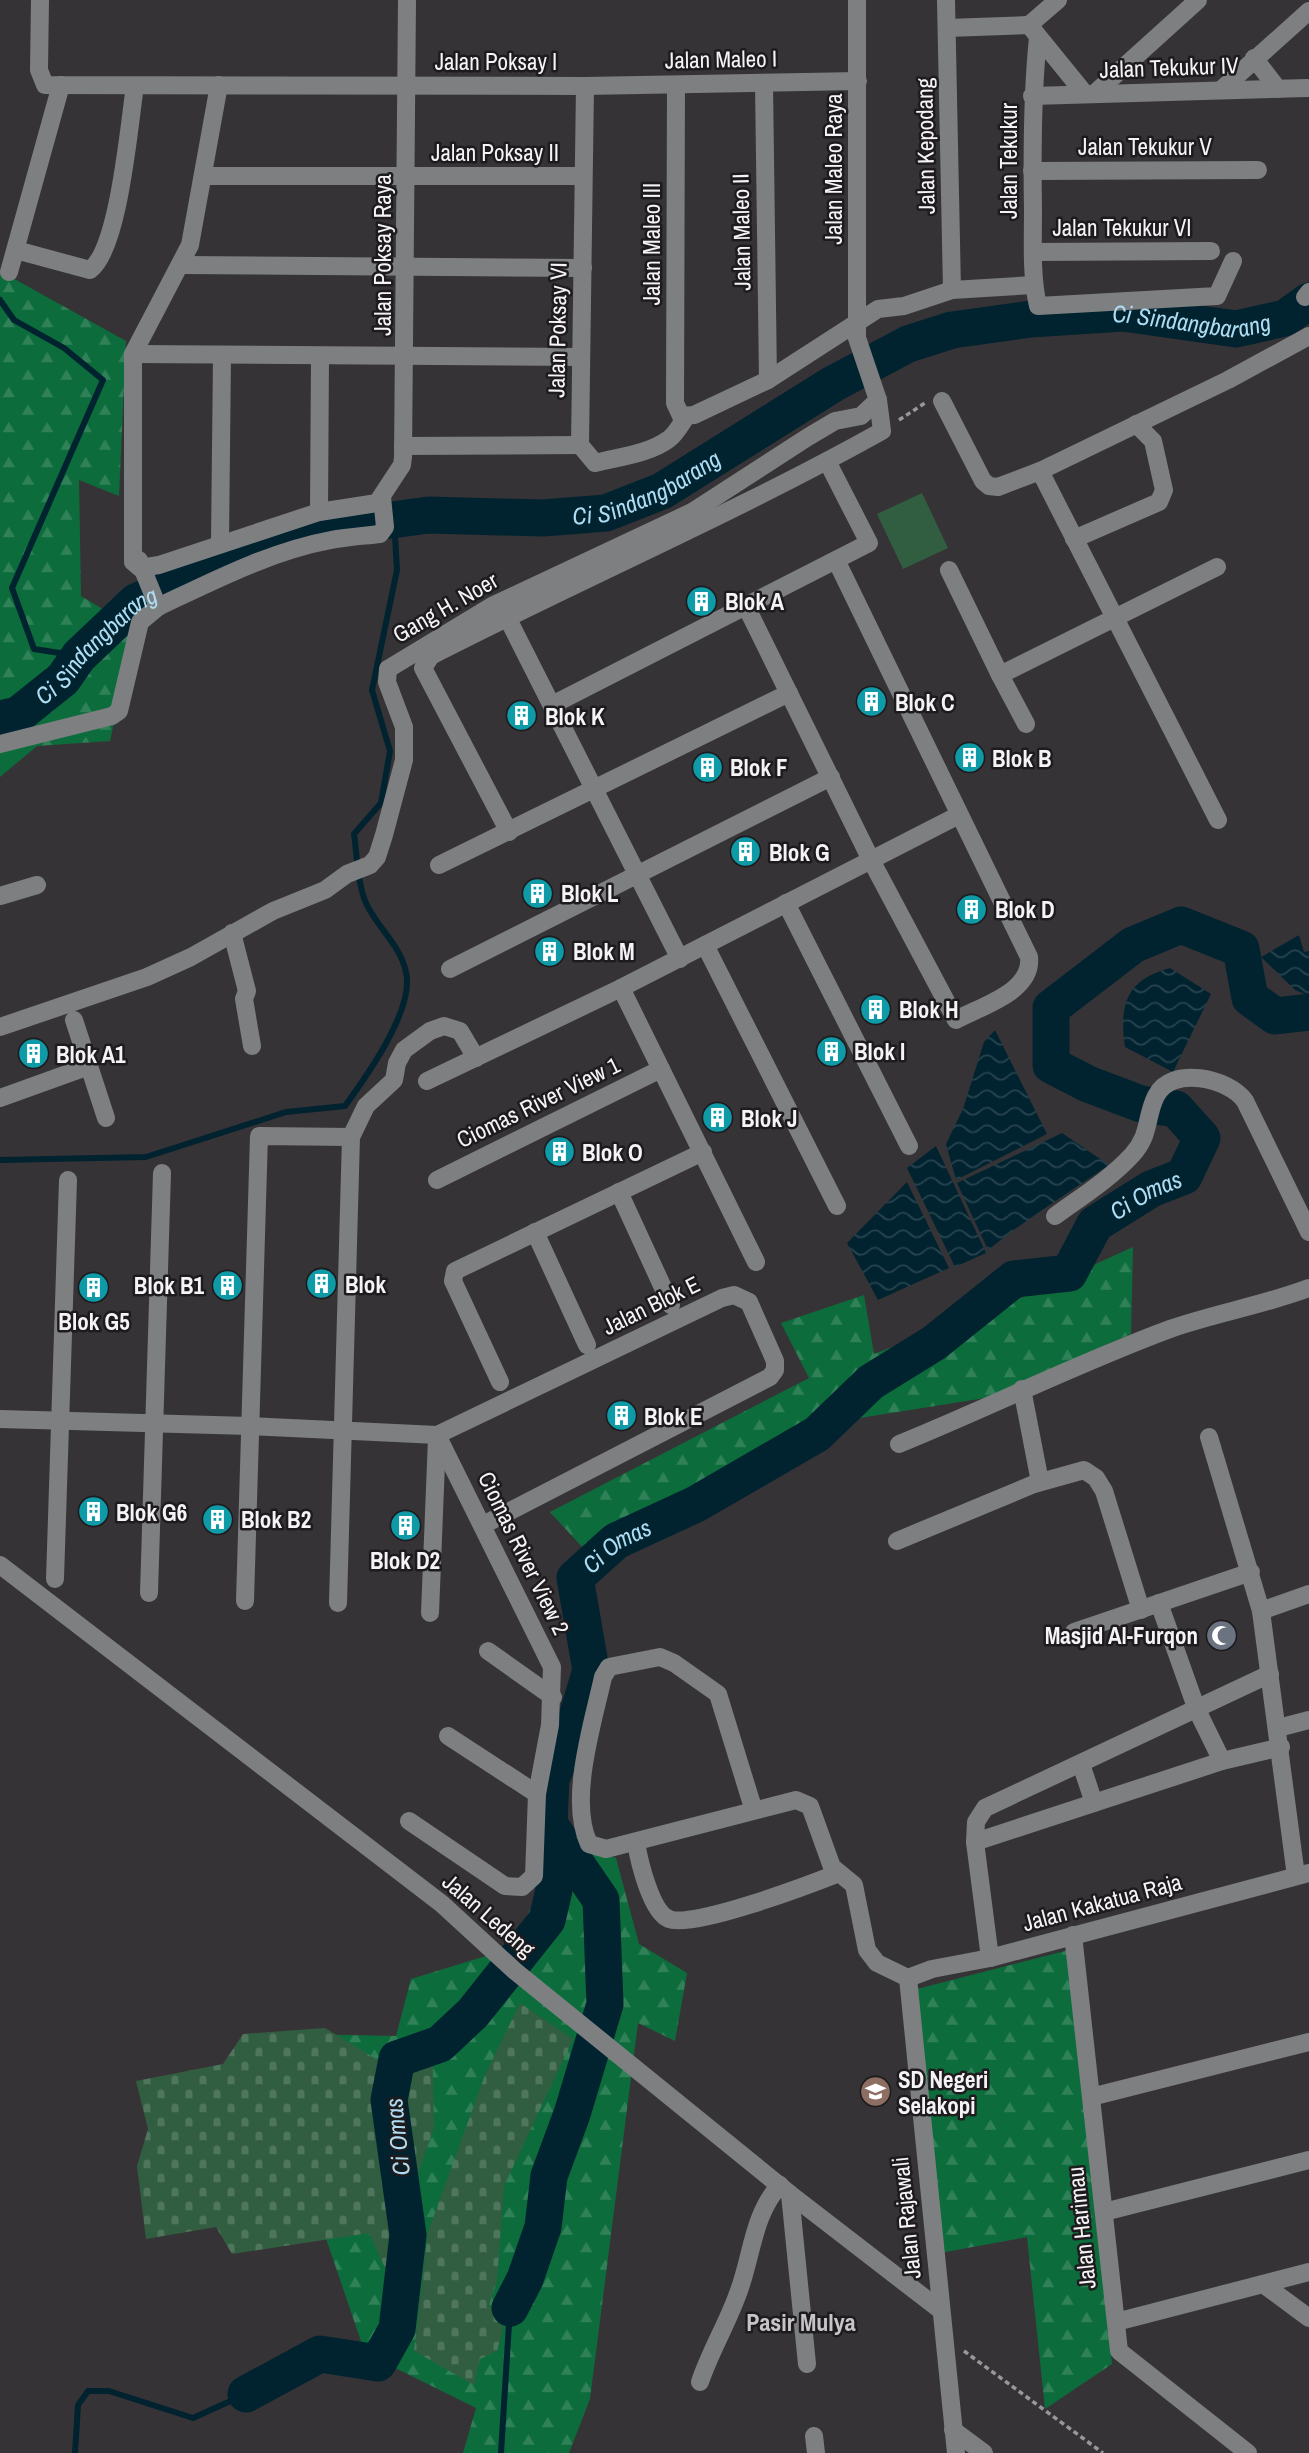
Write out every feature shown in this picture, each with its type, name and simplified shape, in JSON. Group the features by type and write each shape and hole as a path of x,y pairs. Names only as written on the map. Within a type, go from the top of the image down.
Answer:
{"street":[{"path":"9,272 61,85 45,85 39,70 40,0"},
{"name":"Jalan Poksay Raya","path":"380,500 402,465 407,0"},
{"name":"Jalan Maleo Raya","path":"856,0 857,331 876,394 883,431"},
{"name":"Jalan Kepodang","path":"946,0 952,290"},
{"path":"1033,32 1058,0"},
{"path":"947,28 1033,32 1089,94 1198,0"},
{"path":"1221,90 1309,11"},
{"name":"Jalan Tekukur","path":"1033,32 1033,285"},
{"path":"1254,58 1278,89"},
{"name":"Jalan Maleo I","path":"585,86 858,81"},
{"name":"Jalan Maleo II","path":"764,83 768,380"},
{"name":"Jalan Poksay I","path":"61,85 585,86"},
{"path":"157,605 132,557 133,354 182,265 190,245 219,85"},
{"name":"Jalan Maleo III","path":"676,85 681,410"},
{"path":"16,250 90,270 100,262 111,234 135,86"},
{"name":"Jalan Poksay VI","path":"580,445 585,86"},
{"name":"Jalan Tekukur IV","path":"1032,96 1307,88"},
{"name":"Jalan Tekukur V","path":"1032,171 1258,170"},
{"name":"Jalan Poksay II","path":"204,177 583,176"},
{"name":"Jalan Tekukur VI","path":"1033,251 1211,251"},
{"path":"403,446 580,445 594,463 620,457 670,439 681,410 768,380 857,331 878,309 904,306 952,290 1033,285 1038,306 1217,296 1233,261"},
{"path":"182,265 583,268"},
{"path":"943,401 983,481 989,486 999,487 1040,471 1228,380 1309,336"},
{"path":"133,354 405,358 581,357"},
{"path":"220,542 222,356"},
{"path":"319,512 320,357"},
{"name":"Gang H. Noer","path":"0,1027 147,976 191,957 232,933 325,890 347,874 370,865 377,857 404,760 404,727 387,682 388,669 492,606 692,512 835,421 861,416 876,394"},
{"path":"1074,539 1159,502 1164,490 1153,441 1136,424"},
{"path":"509,832 423,667 430,656 742,507 883,431"},
{"path":"552,705 869,543 827,461"},
{"path":"1040,471 1218,820"},
{"path":"0,744 112,716 119,711 140,622 157,605 276,556 329,541 380,534 385,527 380,500 319,512 220,542 159,565 141,568 140,572"},
{"path":"746,606 871,860 956,1020 1021,985 1030,969 1029,957 836,560"},
{"path":"1000,675 1217,567"},
{"path":"949,570 1026,724"},
{"path":"507,617 680,959"},
{"path":"439,865 595,791 789,693"},
{"path":"450,969 831,777"},
{"path":"427,1081 680,959 959,816"},
{"path":"0,896 37,885"},
{"path":"786,903 909,1146"},
{"path":"232,933 247,991 244,999 252,1046"},
{"path":"705,945 838,1206"},
{"path":"621,988 756,1262"},
{"path":"74,1020 106,1118"},
{"path":"338,1603 351,1137 366,1106 394,1080 397,1063 404,1050 430,1031 444,1026 460,1031 476,1058"},
{"path":"0,1098 89,1066"},
{"name":"Ciomas River View 1","path":"437,1180 662,1069"},
{"path":"1055,1216 1122,1166 1139,1147 1149,1125 1156,1096 1175,1082 1213,1079 1238,1092 1309,1232"},
{"path":"245,1601 259,1136 351,1137"},
{"path":"500,1382 453,1281 455,1271 703,1152"},
{"path":"149,1593 162,1173"},
{"path":"55,1579 58,1420 68,1180"},
{"path":"619,1192 671,1305"},
{"path":"535,1232 587,1345"},
{"path":"899,1444 988,1408 1022,1389 1172,1329 1272,1303 1309,1288"},
{"name":"Jalan Blok E","path":"437,1435 722,1298 734,1295 749,1302 775,1361 775,1370 769,1377 483,1525"},
{"path":"1022,1389 1040,1482"},
{"path":"0,1419 155,1422 437,1435 430,1613"},
{"name":"Ciomas River View 2","path":"409,1821 505,1886 522,1887 534,1876 537,1794 553,1697 552,1667 437,1435"},
{"path":"1209,1437 1261,1611 1303,1874"},
{"path":"897,1541 1040,1482 1084,1470 1096,1478 1104,1491 1141,1610"},
{"name":"Jalan Ledeng","path":"0,1565 442,1904 515,1971 940,2310"},
{"path":"1074,1632 1251,1572"},
{"path":"1261,1611 1309,1594"},
{"path":"1159,1603 1197,1710 1223,1761"},
{"path":"488,1651 553,1697"},
{"path":"754,1811 718,1694 674,1663 660,1657 609,1667 603,1677 585,1762 582,1792 585,1835 589,1844 597,1848 636,1842 796,1800 810,1806 832,1867 855,1885 870,1955 877,1963 908,1978"},
{"path":"990,1958 975,1842 976,1822 985,1808 1270,1674"},
{"path":"1278,1728 1309,1720"},
{"path":"448,1736 537,1794"},
{"path":"975,1842 1223,1761 1281,1747"},
{"path":"1081,1764 1094,1803"},
{"path":"636,1842 655,1904 664,1916 677,1921 699,1918 783,1894 839,1873"},
{"name":"Jalan Kakatua Raja","path":"908,1978 932,1969 990,1958 1303,1874"},
{"name":"Jalan Harimau","path":"1073,1935 1119,2351 1133,2365 1248,2453"},
{"name":"Jalan Rajawali","path":"908,1978 956,2453"},
{"path":"1091,2097 1309,2042"},
{"path":"1104,2212 1309,2160"},
{"path":"700,2382 711,2350 737,2296 765,2200 785,2189 807,2364"},
{"path":"1116,2322 1309,2272"},
{"path":"1263,2284 1309,2318"},
{"path":"953,2430 984,2453"}],"path":[{"path":"883,431 930,399 943,401"},
{"path":"943,2333 1103,2453"}],"green space":[{"path":"0,271 126,341 119,496 79,480 81,596 134,628 110,741 37,746 0,777"},
{"path":"922,493 948,548 903,569 877,514"},
{"path":"1133,1247 1131,1334 985,1398 816,1425 584,1549 550,1512 809,1378 781,1323 864,1295 874,1354 1023,1297"},
{"path":"564,1839 616,1858 639,1944 687,1973 675,2041 638,2023 590,2399 569,2453 463,2453 476,2408 365,2353 256,2033 396,2036 411,1979 512,1948"},
{"path":"1069,1950 1112,2364 1045,2409 1027,2237 940,2253 917,1989"},
{"path":"520,2003 573,2039 504,2186 497,2281 489,2305 503,2328 497,2351 480,2359 474,2385 414,2351 428,2232 485,2075"},
{"path":"325,2028 376,2059 432,2035 434,2128 385,2268 369,2233 232,2254 216,2227 146,2239 137,2166 148,2129 136,2081 223,2064 243,2034"}],"water":[{"path":"1299,935 1304,952 1309,951 1309,996 1295,990 1261,957"},
{"path":"1170,968 1211,994 1173,1072 1125,1047 1123,1032 1125,1006 1135,987 1155,973"},
{"path":"995,1030 1047,1134 956,1180 946,1144 963,1109 984,1042"},
{"path":"1062,1133 1109,1165 988,1250 957,1183"},
{"path":"936,1146 986,1253 955,1267 907,1168"},
{"path":"907,1182 949,1268 878,1300 847,1243"}],"waterway":[{"path":"0,300 14,320 64,348 103,380 12,588 34,649 79,656"},
{"name":"Ci Sindangbarang","path":"0,719 18,715 63,679 79,656 136,602 221,564 313,531 428,515 543,518 606,513 662,491 833,384 908,344 952,330 1031,319 1123,313 1236,329 1285,318 1309,301"},
{"path":"0,1160 146,1157 286,1112 345,1106 376,1061 403,1004 407,987 406,972 398,952 364,898 354,834 381,803 390,751 372,690 397,570 394,520"},
{"name":"Ci Omas","path":"246,2394 320,2354 378,2363 397,2329 408,2235 389,2100 397,2059 440,2044 473,2013 547,1920 554,1890 549,1823 551,1779 576,1720 591,1670 575,1578 616,1541 696,1504 817,1434 871,1382 934,1343 1014,1279 1069,1273 1095,1224 1151,1189 1184,1176 1202,1138 1176,1109 1141,1104 1088,1084 1051,1065 1051,1008 1133,945 1181,925 1241,949 1250,998 1275,1016 1309,1012"},
{"path":"510,2308 525,2279 543,2227 549,2176 572,2114 605,2004 601,1900 551,1827"},
{"path":"501,2453 510,2308"},
{"name":"Ci Omas","path":"75,2453 78,2405 88,2391 109,2391 193,2418 246,2394"}],"place":[{"name":"Blok A","path":"702,601"},
{"name":"Blok C","path":"872,702"},
{"name":"Blok K","path":"522,716"},
{"name":"Blok B","path":"969,758"},
{"name":"Blok F","path":"707,767"},
{"name":"Blok G","path":"746,852"},
{"name":"Blok L","path":"538,893"},
{"name":"Blok D","path":"972,909"},
{"name":"Blok M","path":"550,951"},
{"name":"Blok H","path":"876,1009"},
{"name":"Blok I","path":"831,1051"},
{"name":"Blok A1","path":"33,1054"},
{"name":"Blok J","path":"718,1118"},
{"name":"Blok O","path":"559,1152"},
{"name":"Blok","path":"322,1284"},
{"name":"Blok B1","path":"227,1285"},
{"name":"Blok G5","path":"94,1287"},
{"name":"Blok E","path":"621,1416"},
{"name":"Blok G6","path":"93,1512"},
{"name":"Blok B2","path":"218,1519"},
{"name":"Blok D2","path":"405,1526"},
{"name":"Masjid Al-Furqon","path":"1221,1635"},
{"name":"SD Negeri Selakopi","path":"875,2092"}],"district":[{"name":"Pasir Mulya","path":"801,2322"}]}
